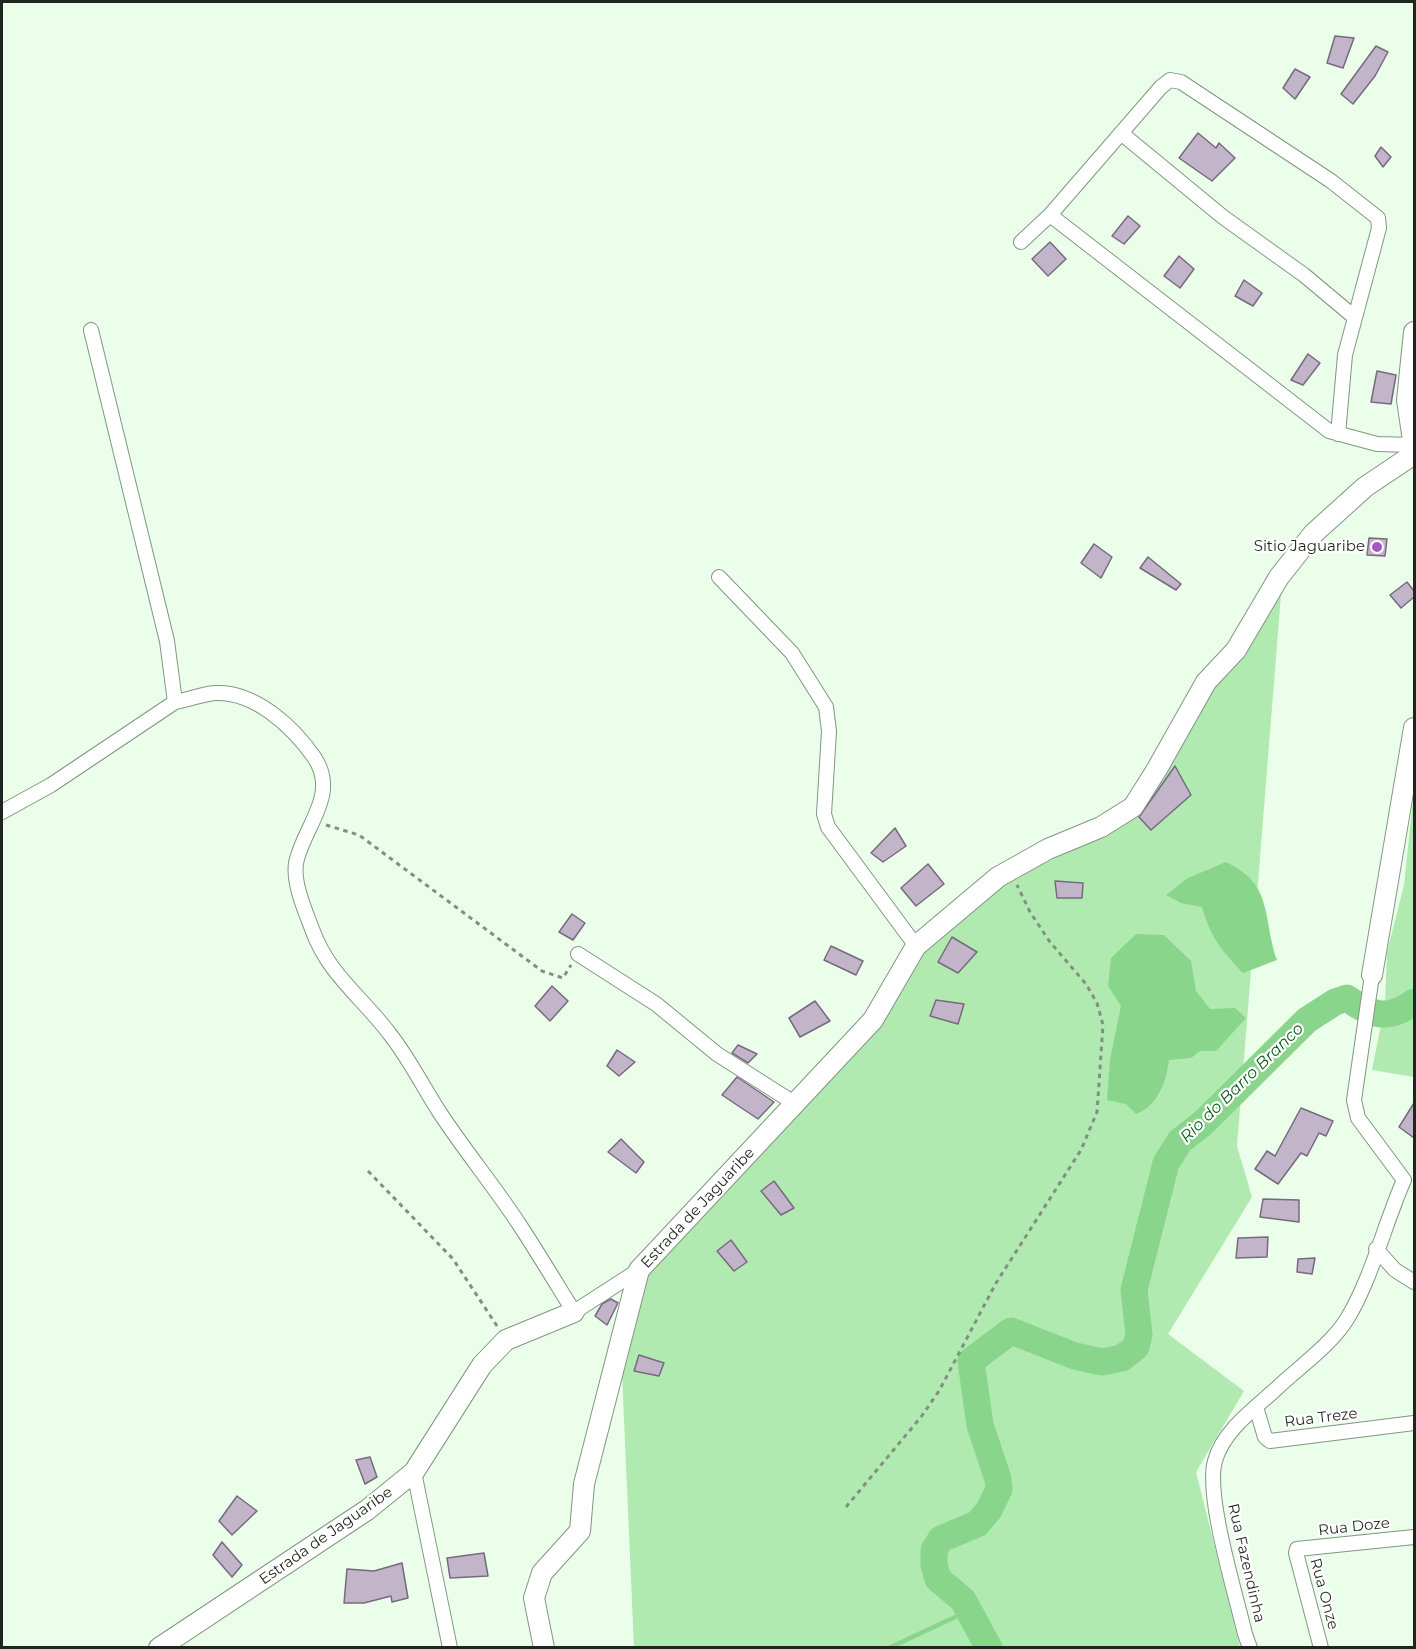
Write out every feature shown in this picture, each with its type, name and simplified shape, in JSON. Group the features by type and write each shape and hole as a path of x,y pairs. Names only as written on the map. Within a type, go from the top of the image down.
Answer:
{"street":[{"path":"1022,242 1050,215 1161,87 1170,80 1176,80 1375,213 1380,223 1353,316 1341,376 1338,434"},
{"path":"1121,133 1223,218 1304,275 1353,316"},
{"path":"1050,215 1309,415 1338,434 1377,444 1414,446 1407,400 1414,332"},
{"path":"91,330 167,641 175,702"},
{"name":"Estrada de Jaguaribe","path":"544,1647 534,1598 542,1573 580,1531 584,1484 639,1270 873,1020 916,946 1009,870 1048,849 1101,827 1133,807 1157,770 1206,682 1236,650 1279,577 1312,534 1365,487 1414,454"},
{"path":"719,577 792,653 826,707 829,731 824,814 828,827 916,946"},
{"path":"2,812 51,785 175,702 216,693 238,697 257,704 288,727 315,759 324,780 323,793 314,823 296,864 297,882 318,946 329,966 390,1033 440,1114 519,1224 574,1312 639,1270"},
{"path":"1257,1407 1330,1338 1346,1319 1360,1293 1376,1250 1409,1180 1358,1119 1354,1100 1372,975 1414,728"},
{"path":"578,954 656,1004 717,1054 795,1103"},
{"path":"1376,1250 1395,1270 1414,1282"},
{"name":"Estrada de Jaguaribe","path":"159,1647 367,1510 414,1472 482,1365 506,1340 574,1312"},
{"name":"Rua Treze","path":"1257,1407 1265,1437 1270,1441 1414,1423"},
{"name":"Rua Fazendinha","path":"1251,1647 1245,1634 1211,1485 1215,1460 1226,1438 1257,1407"},
{"path":"414,1472 450,1647"},
{"name":"Rua Doze","path":"1297,1549 1414,1538"},
{"name":"Rua Onze","path":"1297,1549 1296,1553 1321,1647"}],"path":[{"path":"314,823 359,835 551,976 563,978 578,954"},
{"path":"846,1507 921,1417 939,1391 996,1283 1081,1150 1097,1112 1103,1025 1097,1003 1030,912 1009,870"},
{"path":"368,1171 453,1259 506,1340"}],"shaded area":[{"path":"1282,582 1237,1146 1252,1197 1168,1334 1244,1391 1196,1472 1240,1647 634,1648 622,1373 642,1281 851,1055 918,953 973,902 1021,874 1102,836 1203,700"},
{"path":"1414,790 1414,1077 1372,1070 1385,1004 1387,952 1404,885"},
{"path":"1226,862 1252,881 1259,892 1264,903 1277,960 1243,973 1218,943 1202,907 1181,903 1166,895 1188,878"},
{"path":"1136,934 1164,935 1191,961 1196,991 1210,1009 1235,1008 1246,1018 1216,1051 1200,1051 1191,1058 1169,1060 1160,1092 1150,1105 1136,1114 1126,1104 1107,1100 1110,1060 1121,1006 1108,986 1111,958"}],"building":[{"path":"1335,36 1354,38 1343,68 1327,63"},
{"path":"1376,46 1388,52 1375,76 1353,104 1341,94"},
{"path":"1295,69 1310,77 1295,99 1283,88"},
{"path":"1198,133 1216,148 1219,143 1235,158 1212,181 1179,158"},
{"path":"1381,147 1391,157 1383,167 1375,156"},
{"path":"1128,216 1140,226 1124,244 1112,236"},
{"path":"1050,242 1066,259 1048,276 1032,259"},
{"path":"1179,256 1194,269 1180,288 1164,276"},
{"path":"1244,280 1262,293 1253,306 1235,296"},
{"path":"1308,354 1320,363 1303,385 1291,380"},
{"path":"1377,371 1396,375 1391,404 1371,402"},
{"name":"Sitio Jaguaribe","path":"1369,538 1387,539 1385,556 1367,555"},
{"path":"1094,544 1112,557 1101,578 1081,563"},
{"path":"1148,557 1181,584 1176,590 1140,568"},
{"path":"1407,582 1414,591 1414,597 1401,608 1390,595"},
{"path":"1175,766 1191,795 1151,830 1139,817"},
{"path":"895,828 906,846 883,862 871,853"},
{"path":"928,864 944,884 916,906 901,888"},
{"path":"1055,881 1083,883 1082,898 1057,898"},
{"path":"572,914 585,923 573,940 559,932"},
{"path":"952,937 977,952 958,973 938,962"},
{"path":"831,946 863,961 856,975 824,960"},
{"path":"552,986 568,1001 550,1021 535,1006"},
{"path":"936,1000 964,1004 958,1024 930,1016"},
{"path":"815,1001 830,1021 800,1037 789,1018"},
{"path":"738,1045 757,1054 748,1063 732,1053"},
{"path":"617,1050 635,1062 619,1076 607,1066"},
{"path":"737,1077 774,1102 758,1119 722,1095"},
{"path":"1414,1103 1414,1138 1399,1127"},
{"path":"1301,1108 1333,1121 1326,1136 1319,1133 1307,1156 1301,1153 1278,1184 1255,1169 1267,1151 1275,1156"},
{"path":"621,1139 644,1162 636,1173 608,1152"},
{"path":"774,1181 794,1208 781,1215 761,1191"},
{"path":"1263,1199 1299,1200 1299,1222 1260,1217"},
{"path":"1268,1237 1267,1257 1236,1258 1238,1238"},
{"path":"731,1240 747,1262 734,1271 717,1251"},
{"path":"1315,1258 1312,1274 1297,1272 1298,1259"},
{"path":"611,1299 618,1303 607,1325 595,1316 602,1304"},
{"path":"639,1355 664,1363 659,1376 634,1371"},
{"path":"370,1457 377,1477 365,1484 356,1460"},
{"path":"237,1496 257,1511 232,1535 219,1521"},
{"path":"222,1542 242,1565 232,1577 213,1555"},
{"path":"484,1553 488,1576 450,1578 447,1558"},
{"path":"402,1563 408,1598 392,1602 391,1596 364,1603 344,1603 347,1569 374,1571"}],"waterway":[{"name":"Rio do Barro Branco","path":"989,1648 963,1600 938,1579 934,1565 934,1550 941,1539 977,1524 989,1510 999,1489 998,1479 980,1425 971,1361 1011,1331 1075,1356 1102,1362 1122,1358 1136,1347 1139,1335 1134,1290 1166,1163 1180,1141 1203,1123 1307,1020 1335,1002 1347,998 1364,1009 1380,1014 1396,1012 1414,1002"},
{"path":"889,1648 968,1611"}],"place":[{"name":"Sitio Jaguaribe","path":"1377,547"}]}
